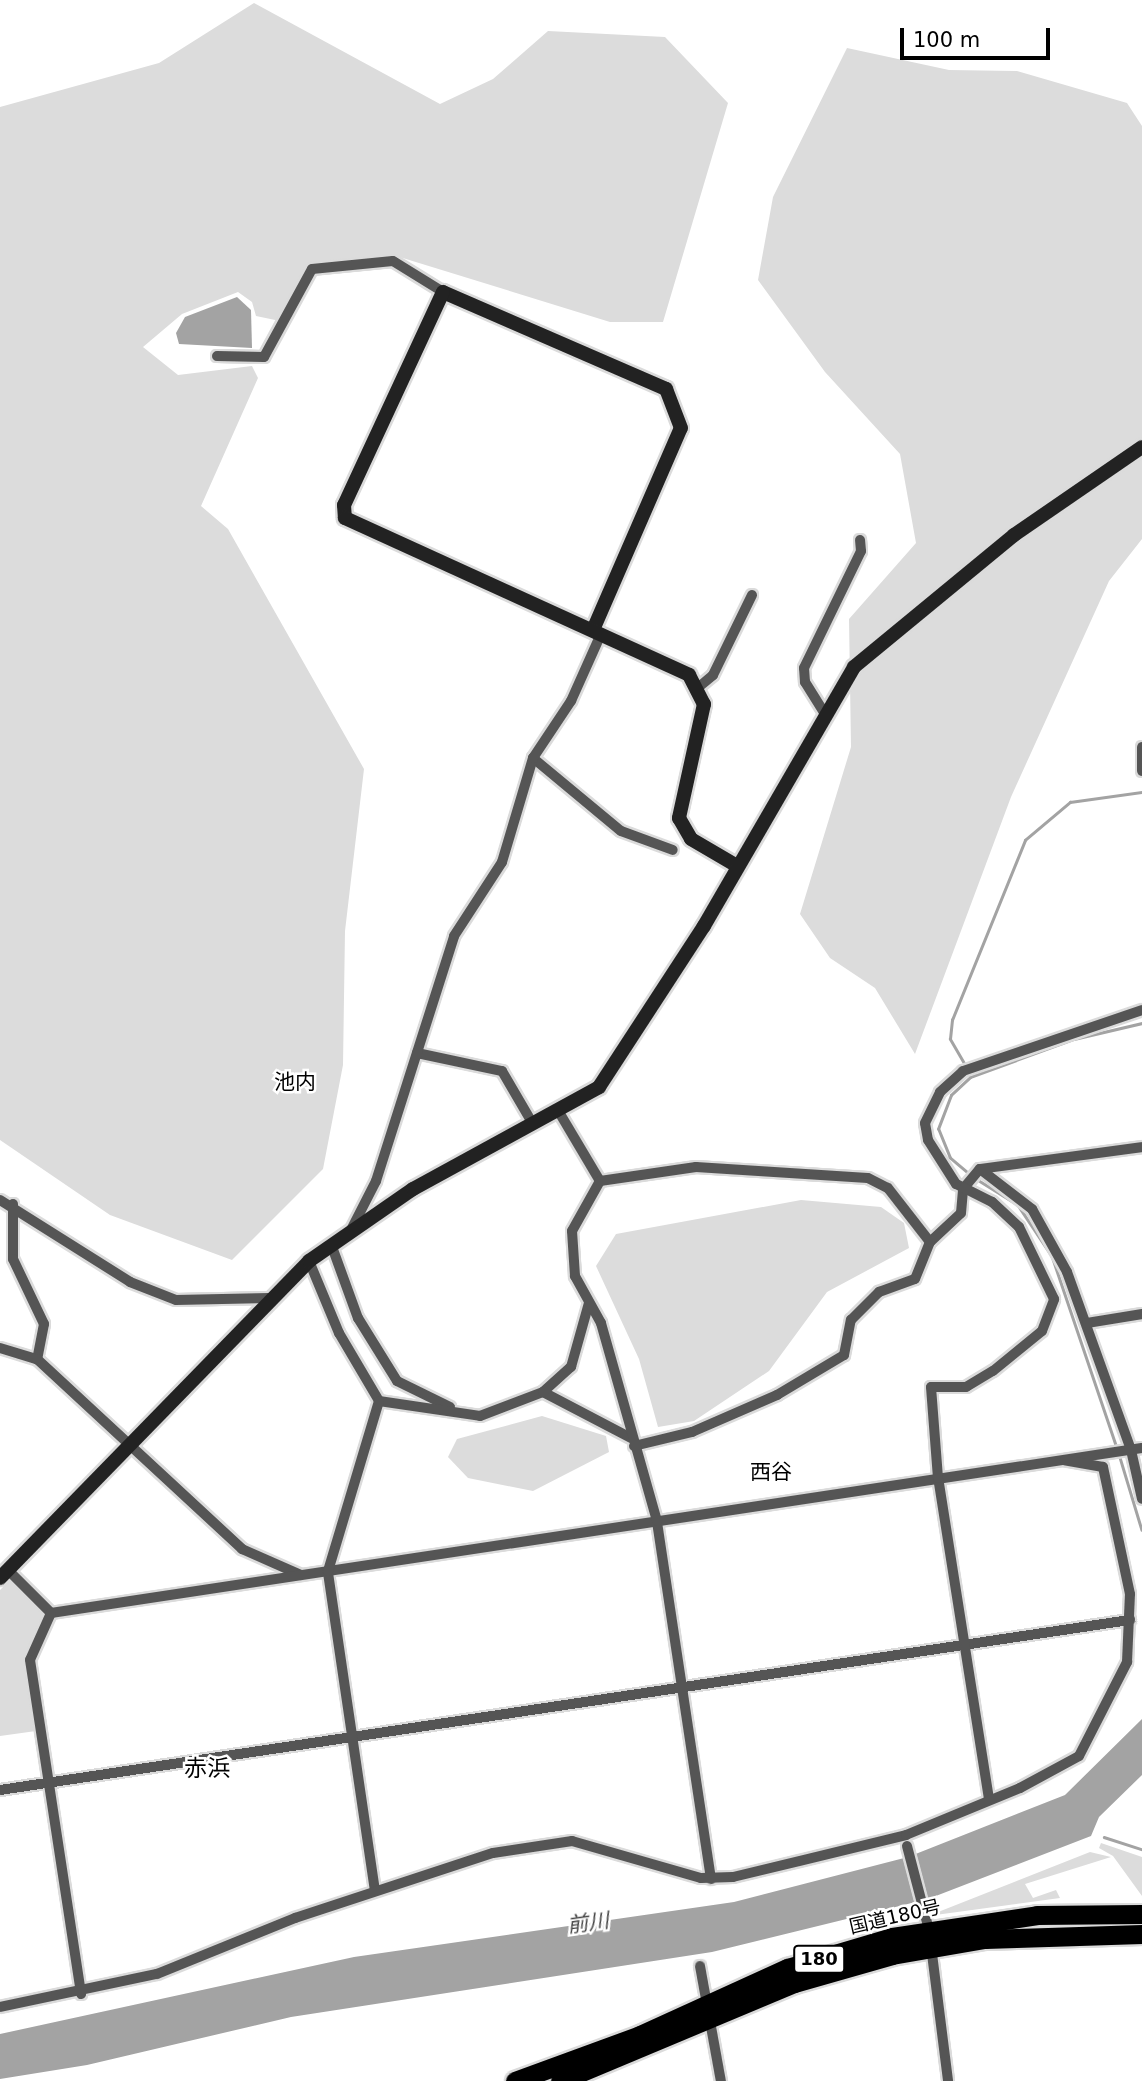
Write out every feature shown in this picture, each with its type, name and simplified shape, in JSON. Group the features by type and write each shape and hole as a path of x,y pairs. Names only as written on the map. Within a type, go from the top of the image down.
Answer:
{"highway":[{"name":"国道180号","path":"515,2081 712,2010 931,1938 1037,1916 1142,1914"},
{"name":"国道180号","path":"931,1938 1142,1934"},
{"name":"国道180号","path":"560,2081 712,2010"}],"street":[{"path":"217,356 264,358 312,269 393,261 443,292 666,389 681,428 571,701 533,758 502,862 454,936 376,1181 352,1228"},
{"path":"443,292 344,505 345,519 679,668 700,686 703,718 679,818 691,839 737,866"},
{"path":"1128,1450 51,1613 4,1574 269,1298 309,1261 352,1228 533,1124 559,1112 612,1074 854,667 911,616 1142,447"},
{"path":"825,714 805,682 804,668 861,551 860,540"},
{"path":"700,686 713,675 752,595"},
{"path":"1142,747 1142,771"},
{"path":"533,758 621,831 673,850"},
{"path":"989,1799 938,1478 931,1387 975,1382 1032,1342 1053,1316 1049,1284 1019,1227 925,1132 940,1092 966,1070 1142,1010"},
{"path":"417,1053 502,1071 533,1124"},
{"path":"559,1112 600,1181"},
{"path":"972,1178 1142,1147"},
{"path":"711,1880 657,1521 633,1442 611,1353 589,1303 570,1248 578,1215 600,1181 673,1167 852,1174 888,1188 930,1242"},
{"path":"542,1392 633,1442 692,1432 777,1395 845,1355 851,1320 879,1292 915,1279 930,1242 961,1213 972,1178"},
{"path":"972,1178 1032,1209 1087,1323 1142,1499"},
{"path":"0,1200 13,1204 130,1282 176,1300 269,1298"},
{"path":"13,1204 13,1259 44,1324 37,1359"},
{"path":"331,1244 358,1318 397,1381 456,1409"},
{"path":"309,1261 339,1333 379,1401 328,1571 375,1891"},
{"path":"379,1401 494,1413 542,1392 571,1367 589,1303"},
{"path":"1087,1323 1142,1314"},
{"path":"0,1348 37,1359 242,1549 301,1575"},
{"path":"0,2007 81,1994 157,1974 375,1891 493,1853 572,1841 711,1880 906,1835 1079,1756 1125,1668 1130,1620 1103,1467 1065,1460"},
{"path":"51,1613 30,1660 81,1994"},
{"path":"0,1790 965,1647 1130,1620"},
{"path":"908,1848 931,1938 948,2081"},
{"path":"700,1966 712,2010 721,2081"}],"shaded area":[{"path":"254,3 440,104 493,79 548,31 665,37 728,103 663,322 610,322 393,255 310,265 280,321 256,316 252,302 238,292 182,314 143,347 178,375 252,366 258,378 201,506 228,529 364,769 345,931 343,1065 323,1169 232,1260 110,1215 0,1140 0,107 159,63"},
{"path":"847,48 949,70 1017,71 1127,103 1142,126 1142,539 1109,581 1011,797 915,1054 875,988 830,958 800,914 851,747 849,619 916,543 900,454 825,372 758,280 773,197"},
{"path":"237,297 251,310 252,348 179,344 176,333 185,317"},
{"path":"801,1200 881,1207 904,1223 909,1248 827,1292 769,1371 694,1421 658,1427 639,1359 596,1266 616,1234"},
{"path":"542,1416 606,1436 609,1452 533,1491 468,1478 448,1457 457,1439"},
{"path":"11,1579 46,1615 24,1660 36,1731 0,1736 0,1590"},
{"path":"1142,1719 1142,1775 1099,1817 1091,1836 928,1899 712,1952 291,2017 87,2065 0,2079 0,2034 354,1957 734,1902 908,1857 1065,1795"},
{"path":"1101,1843 1142,1857 1142,1896 1113,1856 1099,1848"},
{"path":"1090,1852 1111,1857 1025,1884 1033,1898 1056,1890 1060,1898 928,1916"}],"waterway":[{"path":"966,1067 950,1039 952,1020 1025,840 1070,802 1142,792"},
{"path":"969,1174 950,1158 938,1129 951,1095 970,1077 1074,1039 1142,1023"},
{"path":"975,1178 1018,1205 1052,1256 1117,1448"},
{"path":"1119,1454 1142,1530"},
{"path":"1104,1837 1142,1849"}],"district":[{"name":"池内","path":"295,1082"},
{"name":"西谷","path":"771,1472"},
{"name":"赤浜","path":"207,1768"}],"water label":[{"name":"前川","path":"588,1923"}]}
